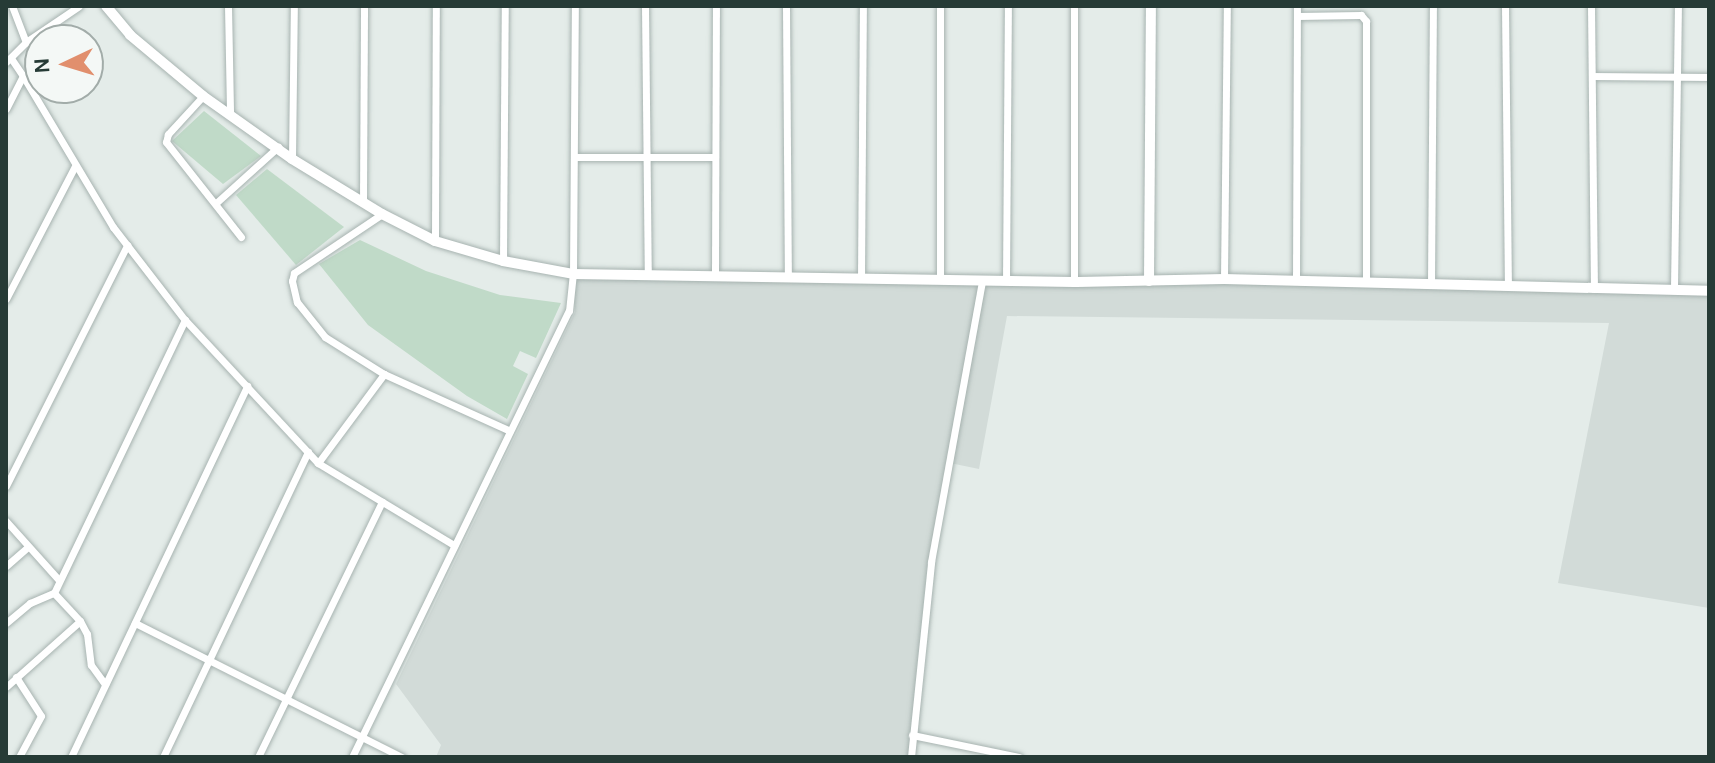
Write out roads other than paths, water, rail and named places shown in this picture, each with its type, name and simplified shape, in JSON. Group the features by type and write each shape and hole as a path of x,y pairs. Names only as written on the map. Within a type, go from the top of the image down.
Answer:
{"main road":[{"path":"106,6 130,35 203,96 292,159 382,214 435,241 503,261 573,274 1074,282 1224,279 1709,291"},
{"path":"1149,281 1151,6"}],"street":[{"path":"52,24 79,6"},
{"path":"228,6 230,115"},
{"path":"292,159 294,6"},
{"path":"363,203 364,6"},
{"path":"435,241 436,6"},
{"path":"503,261 505,6"},
{"path":"352,757 569,311 573,274 575,6"},
{"path":"645,6 648,276"},
{"path":"715,277 713,157 716,6"},
{"path":"786,6 788,277"},
{"path":"861,278 863,6"},
{"path":"940,6 940,280"},
{"path":"1006,281 1008,6"},
{"path":"1074,6 1074,282"},
{"path":"1224,279 1227,6"},
{"path":"1296,281 1297,6"},
{"path":"1431,283 1433,6"},
{"path":"1505,6 1508,286"},
{"path":"1591,6 1594,289"},
{"path":"1674,289 1678,6"},
{"path":"11,11 24,38"},
{"path":"1297,16 1361,15 1366,21 1366,283"},
{"path":"24,44 9,60 23,76 75,166 127,245 185,320 318,463 454,545"},
{"path":"6,109 23,76"},
{"path":"1593,76 1709,77"},
{"path":"203,96 168,134 166,142 241,237"},
{"path":"216,203 278,147"},
{"path":"574,157 713,157"},
{"path":"6,299 75,166"},
{"path":"382,214 294,273 292,281 297,302 325,337 384,374 510,431"},
{"path":"6,486 127,245"},
{"path":"911,757 931,562 982,280"},
{"path":"6,623 30,603 54,593 185,320"},
{"path":"318,463 384,374"},
{"path":"71,757 247,386"},
{"path":"163,757 308,452"},
{"path":"258,757 382,502"},
{"path":"6,521 59,580"},
{"path":"6,566 28,547"},
{"path":"54,593 80,621 87,634 91,665 105,684"},
{"path":"6,687 80,621"},
{"path":"135,623 402,757"},
{"path":"16,677 41,716 19,757"},
{"path":"912,735 1019,757"}]}
